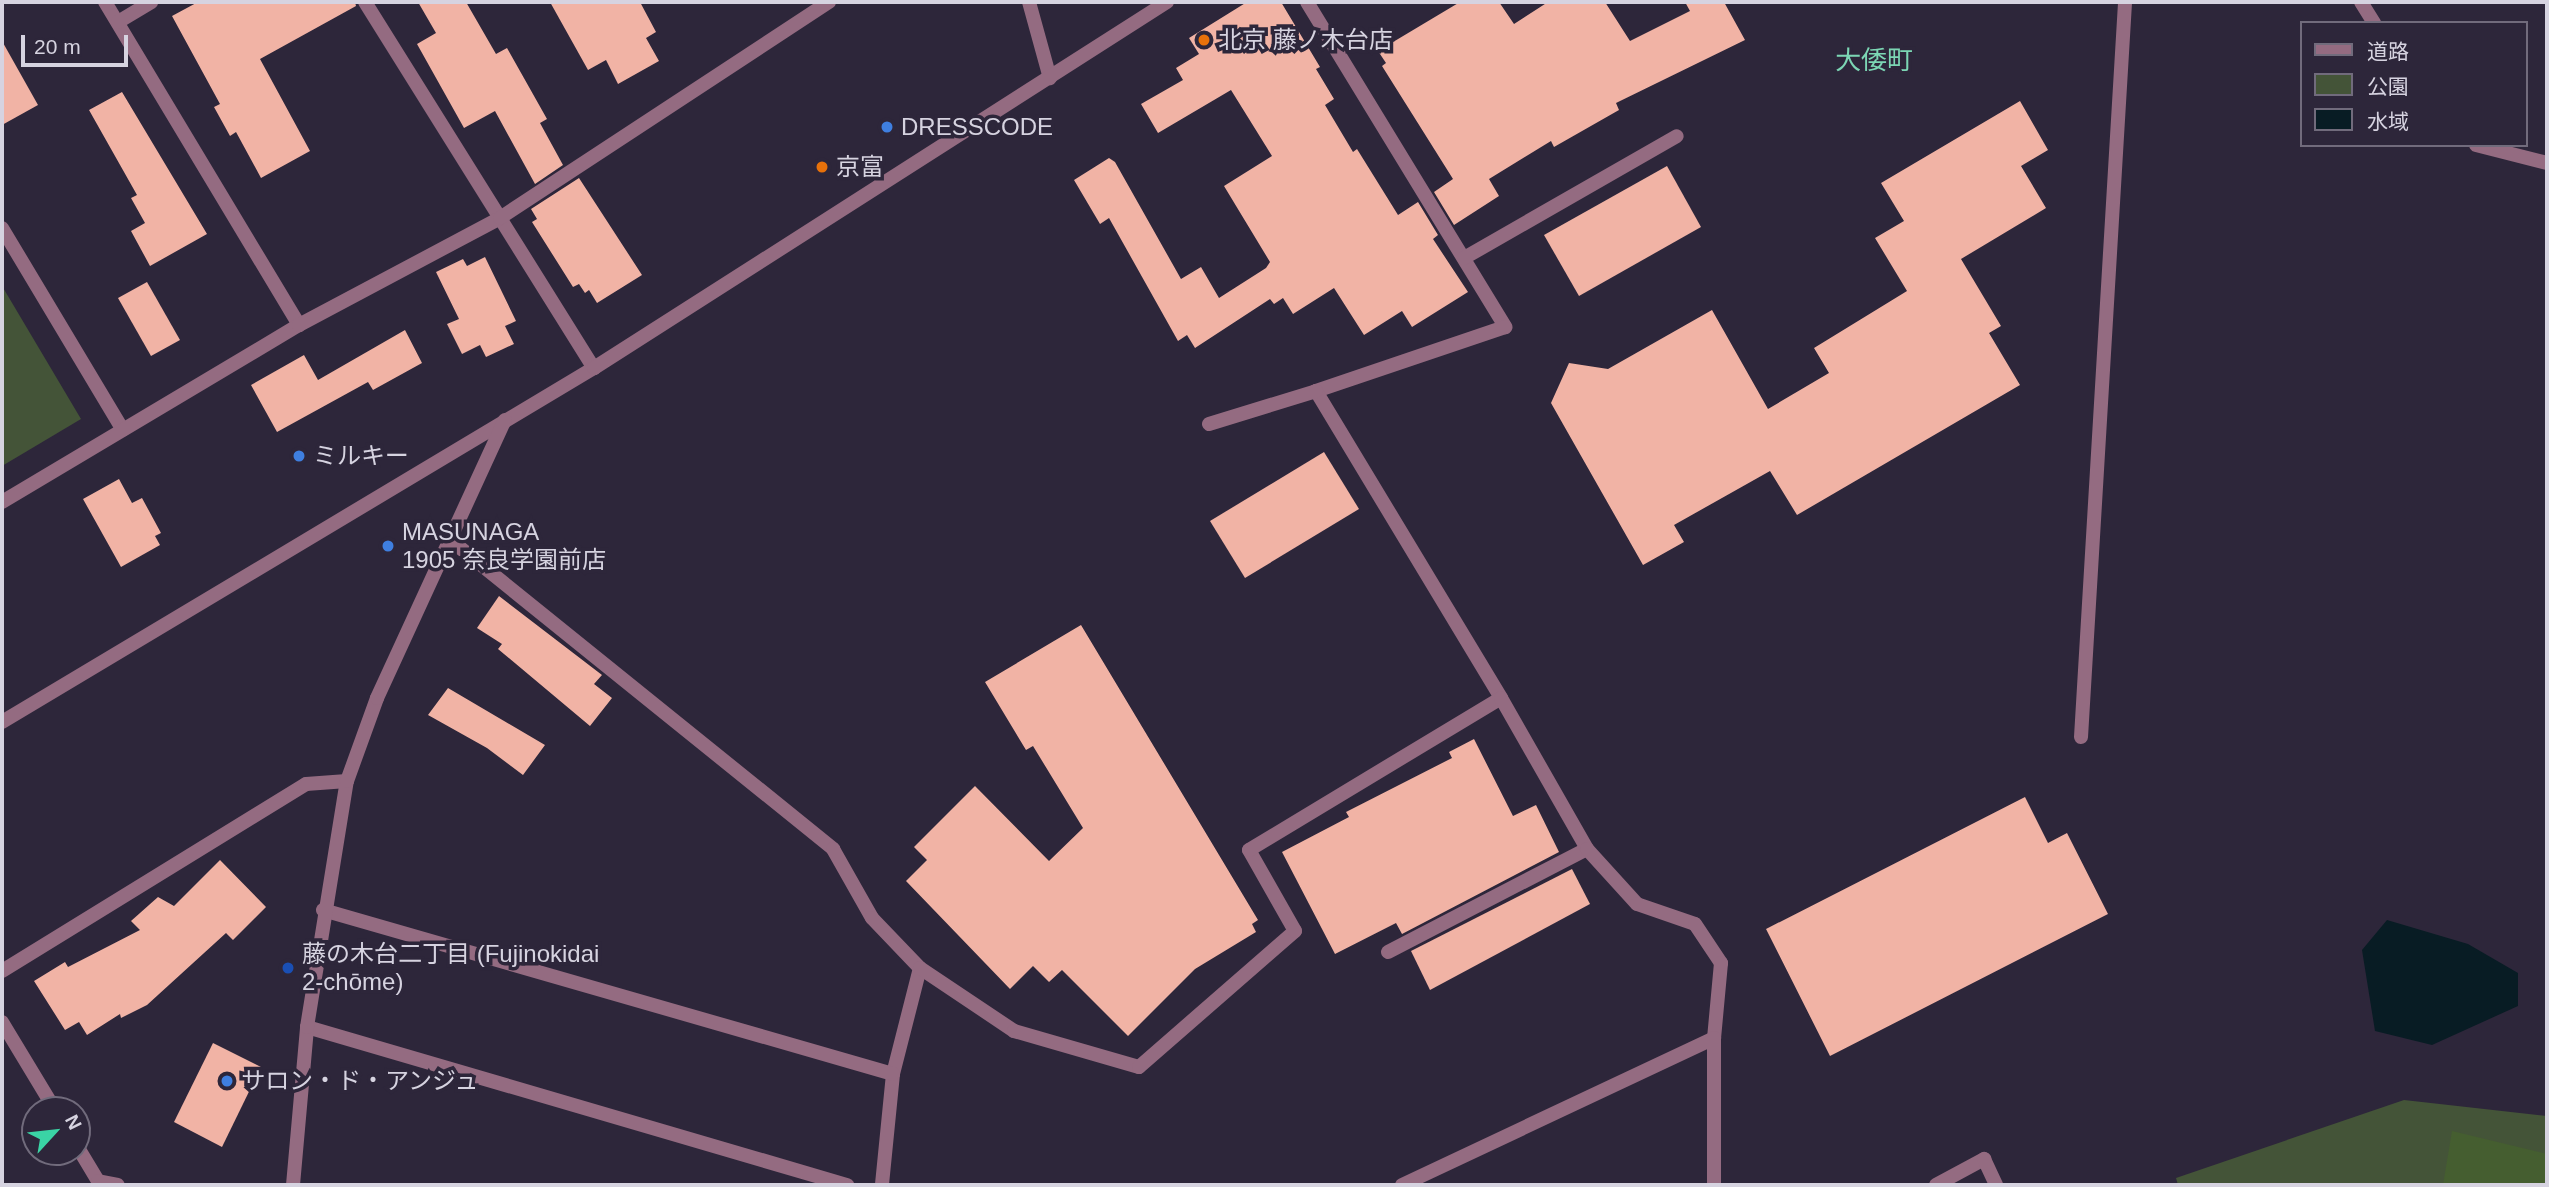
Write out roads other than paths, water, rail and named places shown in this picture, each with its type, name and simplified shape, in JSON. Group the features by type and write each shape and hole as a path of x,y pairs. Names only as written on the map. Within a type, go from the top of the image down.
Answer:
{"street":[{"path":"105,2 299,326"},
{"path":"118,22 151,2"},
{"path":"365,2 594,368"},
{"path":"2,502 299,326 500,218 829,2"},
{"path":"1029,2 1050,78"},
{"path":"2,722 506,418 594,368 1167,2"},
{"path":"1209,424 1505,327 1307,2"},
{"path":"2081,737 2125,2"},
{"path":"2361,2 2373,21"},
{"path":"1464,258 1677,136"},
{"path":"2484,147 2547,163"},
{"path":"2,228 123,430"},
{"path":"1316,391 1501,698 1587,849 1637,904 1695,924 1721,964 1714,1038 1714,1185"},
{"path":"292,1185 307,1027 323,910 347,781 377,698 448,538 506,418"},
{"path":"448,538 833,849 873,918 920,968 1014,1031 1139,1067 1295,931 1249,850 1501,698"},
{"path":"2,971 306,784 347,781"},
{"path":"1388,952 1587,849"},
{"path":"323,910 893,1074"},
{"path":"882,1185 893,1074 920,968"},
{"path":"2,1022 47,1096"},
{"path":"307,1027 846,1185"},
{"path":"1402,1185 1714,1038"},
{"path":"1936,1185 1984,1159 1996,1185"},
{"path":"86,1166 94,1183 118,1185"}],"water":[{"path":"2387,920 2468,944 2518,973 2518,1006 2432,1045 2375,1031 2362,950"}],"place":[{"name":"北京 藤ノ木台店","path":"1204,40"},
{"name":"DRESSCODE","path":"887,127"},
{"name":"京富","path":"822,167"},
{"name":"ミルキー","path":"299,456"},
{"name":"MASUNAGA 1905 奈良学園前店","path":"388,546"},
{"name":"藤の木台二丁目 (Fujinokidai 2-chōme)","path":"288,968"},
{"name":"サロン・ド・アンジュ","path":"227,1081"}],"district":[{"name":"大倭町","path":"1874,61"}]}
